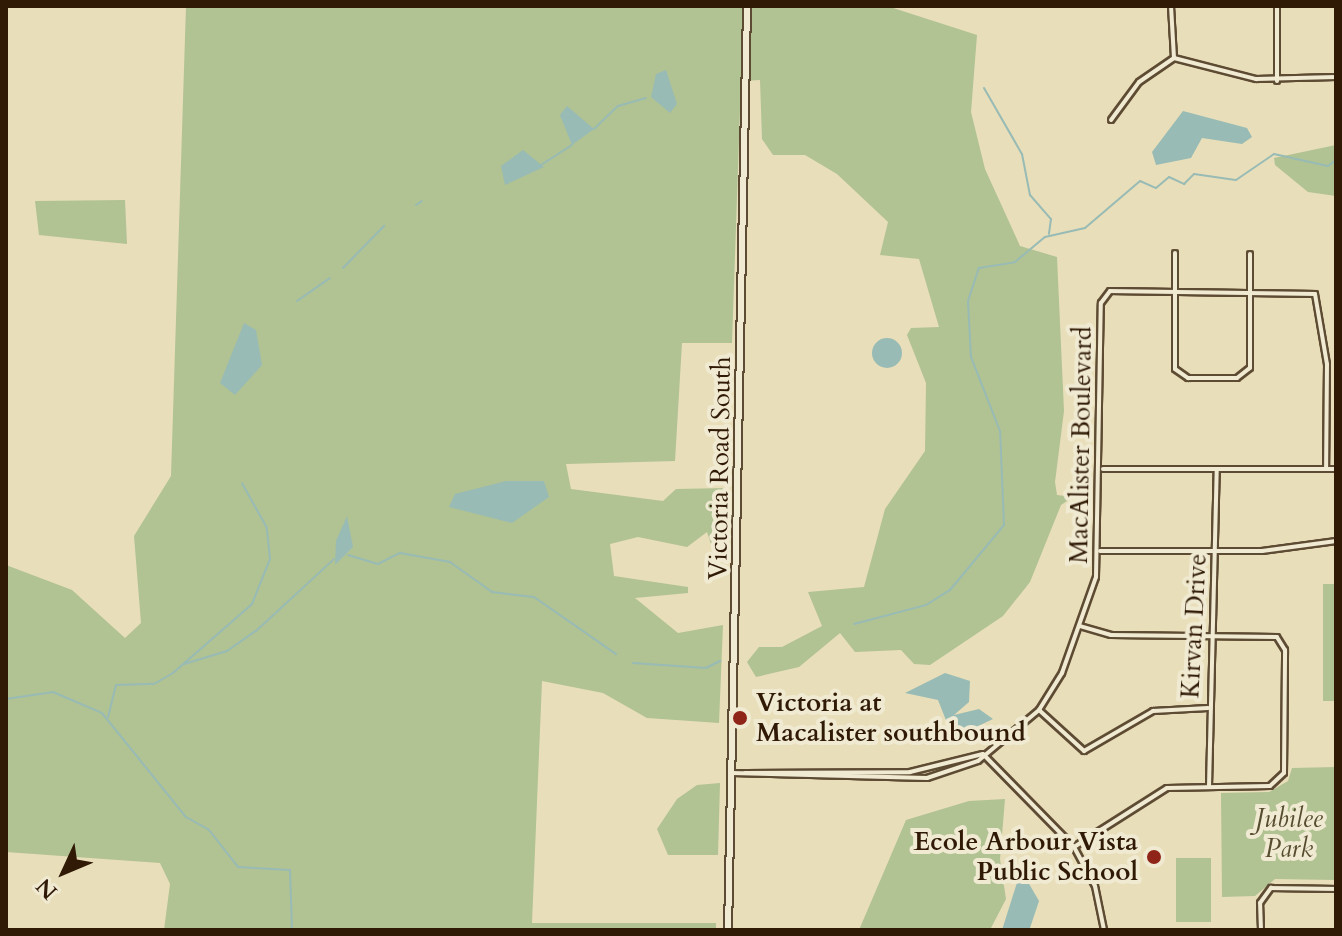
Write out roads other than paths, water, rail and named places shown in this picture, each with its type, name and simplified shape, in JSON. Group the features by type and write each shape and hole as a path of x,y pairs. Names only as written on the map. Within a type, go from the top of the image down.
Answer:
{"main road":[{"name":"Victoria Road South","path":"728,930 747,6"}],"street":[{"path":"1171,6 1174,58"},
{"path":"1277,6 1277,81"},
{"path":"1111,120 1139,82 1174,58 1277,81 1336,77"},
{"path":"1175,253 1175,369 1188,378 1224,378 1250,368 1250,254"},
{"name":"MacAlister Boulevard","path":"745,773 811,778 927,778 983,754 1039,710 1080,626 1100,551 1103,298 1115,290 1309,290 1318,298 1326,469"},
{"path":"1103,469 1336,469"},
{"name":"Kirvan Drive","path":"1209,786 1209,634 1217,551 1217,469"},
{"path":"1100,551 1217,551 1336,541"},
{"path":"1074,847 1167,788 1270,786 1282,779 1285,650 1269,635 1111,635 1080,626"},
{"path":"1039,710 1084,751 1153,711 1208,708"},
{"name":"MacAlister Boulevard","path":"732,773 811,770 919,772 983,754"},
{"path":"983,754 1074,847 1095,886 1104,930"},
{"path":"811,770 811,778"},
{"path":"1261,930 1260,903 1271,888 1336,889"}],"water":[{"path":"666,70 677,104 670,113 651,97 656,74"},
{"path":"567,106 594,129 572,145 560,115"},
{"path":"1183,111 1247,128 1252,137 1242,144 1202,138 1191,158 1156,165 1152,152"},
{"path":"523,150 544,167 505,185 501,166"},
{"path":"244,323 256,330 262,365 235,395 220,383"},
{"path":"887,338 897,343 902,353 897,363 887,368 877,363 872,353 877,343"},
{"path":"506,481 544,481 549,497 512,523 449,507 455,494"},
{"path":"347,516 353,547 335,565 336,541"},
{"path":"945,673 970,681 969,702 954,715 979,709 993,719 953,738 938,700 905,693"},
{"path":"1021,870 1039,901 1030,928 1002,930"}],"waterway":[{"path":"984,88 1022,154 1030,195 1051,219 1049,234"},
{"path":"594,129 618,106 646,98"},
{"path":"541,165 572,145"},
{"path":"854,624 926,605 950,590 1004,525 1000,431 971,357 968,301 979,268 1015,262 1045,237 1085,228 1140,181 1156,188 1169,177 1184,184 1194,174 1236,180 1274,154 1328,166 1336,160"},
{"path":"416,205 422,201"},
{"path":"343,268 384,226"},
{"path":"297,301 330,278"},
{"path":"108,717 116,685 154,684 173,673 252,604 270,559 267,528 242,483"},
{"path":"348,555 378,564 400,553 450,562 492,592 534,597 616,654"},
{"path":"184,664 227,651 256,631 334,559"},
{"path":"633,663 706,668 720,661"},
{"path":"6,699 53,692 102,713 186,817 209,830 238,867 290,870 292,930"}],"place":[{"name":"Victoria at Macalister southbound","path":"740,718"},
{"name":"Ecole Arbour Vista Public School","path":"1154,857"}],"park label":[{"name":"Jubilee Park","path":"1289,834"}]}
